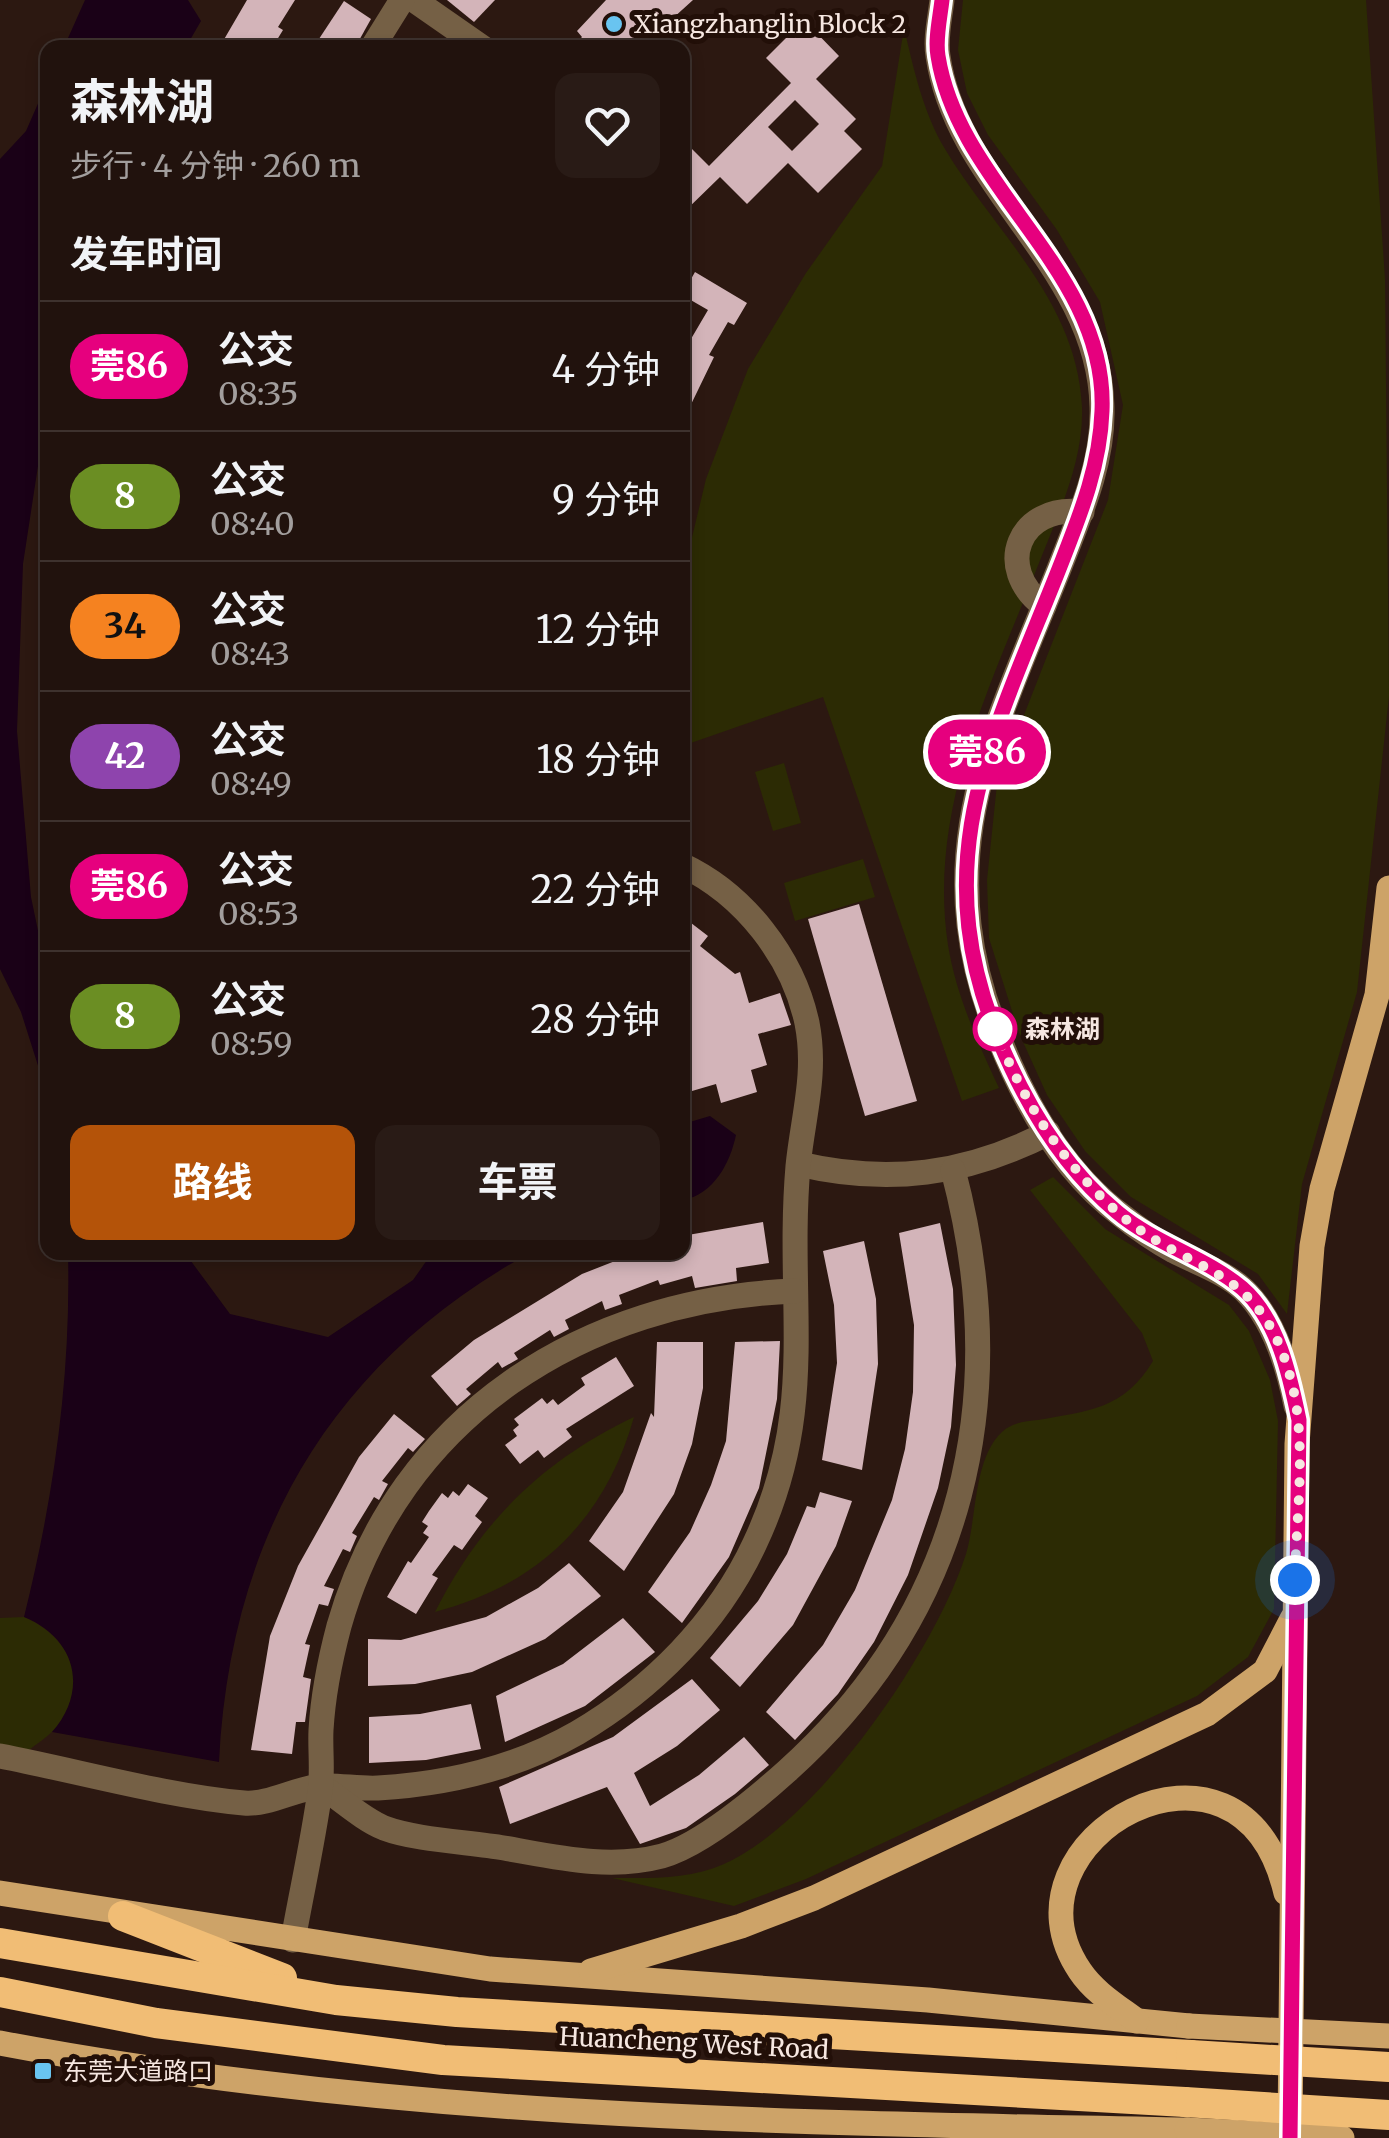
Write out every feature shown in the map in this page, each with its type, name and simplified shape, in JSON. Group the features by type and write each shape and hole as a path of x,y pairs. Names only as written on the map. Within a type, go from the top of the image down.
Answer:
{"highway":[{"path":"123,1916 336,2000"},
{"name":"Huancheng West Road","path":"0,1943 336,2000 457,2012 1190,2041 1389,2067"},
{"name":"Huancheng West Road","path":"0,1992 156,2023 426,2058 1186,2116 1389,2115"}],"main road":[{"path":"1290,2138 1294,1614 1299,1420 1312,1246 1322,1189 1378,996 1389,888"},
{"path":"572,1976 741,1926 814,1898 1208,1714 1265,1671 1294,1614"},
{"path":"1137,2021 1101,1995 1079,1970 1066,1939 1062,1907 1072,1869 1097,1832 1130,1810 1162,1797 1202,1799 1235,1813 1262,1837 1282,1876 1292,1918"},
{"path":"0,1894 123,1916 572,1976 928,2000 1137,2021 1190,2041 1389,2036"},
{"path":"0,2043 216,2079 371,2098 594,2116 1124,2134 1186,2116 1342,2138"},
{"path":"729,2119 776,2138"}],"street":[{"path":"377,40 402,0"},
{"path":"414,0 472,40"},
{"path":"942,0 936,52 947,100 969,144 1040,242 1081,311 1094,355 1102,406 1096,460 1082,512 977,779 966,880 968,942 981,990 1029,1105 1069,1164 1118,1213 1244,1290 1267,1320 1290,1374 1299,1420"},
{"path":"1044,606 1021,583 1017,550 1034,522 1048,513 1082,512"},
{"path":"0,1756 248,1804 321,1786 426,1784 494,1768 575,1734 660,1672 728,1592 775,1498 797,1396 798,1164 811,1101 812,1061 794,983 752,916 722,889 690,870"},
{"path":"798,1164 883,1177 953,1170 1010,1153 1048,1133"},
{"path":"321,1786 384,1828 598,1864 664,1856 756,1797 815,1746 856,1700 908,1622 947,1537 965,1477 979,1369 978,1291 953,1170"},
{"path":"293,1940 321,1786 327,1677 346,1606 384,1523 450,1435 534,1365 616,1324 686,1302 795,1291"}],"shaded area":[{"path":"85,0 188,0 201,21 190,40 67,40"},
{"path":"963,0 1366,0 1385,279 1389,696 1357,992 1302,1184 1287,1314 1258,1274 1131,1197 1085,1151 1047,1095 1019,1033 989,938 987,880 997,784 1108,500 1123,405 1100,302 1057,230 988,135 967,93 958,50"},
{"path":"904,28 937,135 1031,270 1066,334 1077,369 1082,407 1078,450 1067,492 981,709 954,801 946,848 944,896 948,945 962,1000 999,1088 962,1101 823,697 690,743 690,546 706,479 748,369 806,273 882,166"},
{"path":"40,99 40,453 23,564 17,731 31,897 40,940 40,1072 21,1012 0,969 0,159 26,131"},
{"path":"784,763 801,823 773,831 755,772"},
{"path":"863,859 875,897 795,921 784,883"},
{"path":"710,1116 736,1135 719,1176 690,1198 690,1122"},
{"path":"1053,1177 1105,1229 1229,1305 1249,1331 1270,1380 1278,1421 1274,1609 1248,1657 1197,1696 806,1879 734,1906 612,1878 669,1877 711,1869 760,1843 797,1811 869,1730 928,1637 966,1554 981,1473 1002,1432 1024,1422 1104,1405 1130,1389 1153,1361 1142,1333 1030,1190"},
{"path":"68,1260 190,1260 230,1314 328,1337 413,1280 427,1260 519,1260 460,1297 399,1347 347,1403 304,1464 270,1531 244,1603 227,1680 219,1762 52,1732 71,1699 71,1667 56,1638 24,1617 44,1527 58,1436"},
{"path":"634,1417 605,1487 562,1543 536,1566 505,1585 435,1612 473,1549 517,1497 571,1453"},
{"path":"24,1617 52,1635 62,1647 70,1660 75,1690 62,1721 25,1753 0,1748 0,1618"}],"building":[{"path":"247,0 295,0 278,27 283,30 277,40 224,40"},
{"path":"447,0 495,0 474,22"},
{"name":"Xiangzhanglin Block 2","path":"606,0 693,0 649,40 579,40 582,37 577,31"},
{"path":"344,1 371,19 359,40 318,40"},
{"path":"804,20 839,56 816,79 856,119 844,131 862,149 818,193 788,163 747,204 720,177 690,206 690,147 709,166 791,83 766,58","holes":["795,100 819,124 792,151 768,127"]},
{"path":"695,272 747,303 734,325 728,322 709,355 714,357 690,406 690,341 708,310 690,300 690,281"},
{"path":"859,904 917,1101 865,1116 808,919"},
{"path":"690,922 708,936 700,946 735,974 740,972 749,1003 780,993 791,1025 758,1034 767,1065 751,1070 757,1092 721,1103 716,1084 692,1091"},
{"path":"763,1222 769,1263 736,1268 737,1281 695,1288 692,1276 660,1285 658,1280 619,1295 622,1304 605,1310 602,1301 565,1320 569,1329 554,1337 550,1330 514,1353 518,1359 502,1368 498,1362 466,1389 471,1394 457,1406 431,1376 474,1340 582,1274 618,1260 690,1260 690,1235"},
{"path":"940,1223 953,1289 956,1365 951,1427 938,1488 908,1575 874,1642 838,1694 795,1740 766,1712 823,1645 855,1590 892,1500 905,1449 913,1392 914,1325 899,1233"},
{"path":"864,1241 876,1299 878,1364 862,1470 822,1460 837,1363 834,1305 823,1251"},
{"path":"780,1341 777,1399 759,1488 729,1557 682,1623 648,1592 690,1532 711,1485 726,1441 735,1342"},
{"path":"657,1342 703,1342 703,1388 692,1444 674,1494 624,1571 589,1541 623,1492 651,1413 654,1417"},
{"path":"616,1357 634,1386 566,1429 572,1437 544,1458 538,1450 520,1464 505,1445 517,1436 513,1430 519,1425 514,1419 542,1398 547,1404 553,1399 558,1405 585,1385 581,1378"},
{"path":"394,1414 425,1439 413,1452 408,1448 382,1481 388,1484 379,1500 374,1497 352,1533 357,1536 350,1552 343,1549 324,1586 334,1589 328,1606 319,1604 305,1644 310,1645 303,1677 311,1679 305,1722 296,1722 292,1754 251,1750 270,1636 298,1566 359,1457"},
{"path":"468,1484 488,1498 475,1516 482,1522 462,1550 454,1545 432,1575 438,1578 416,1614 387,1597 408,1561 411,1563 429,1537 423,1533 428,1526 422,1522 429,1511 442,1493 448,1498 453,1491 459,1496"},
{"path":"820,1492 852,1501 836,1546 793,1625 740,1687 710,1658 758,1601 787,1554 807,1506 815,1508"},
{"path":"569,1563 601,1596 545,1639 472,1672 415,1684 368,1686 368,1639 401,1640 486,1617 538,1588"},
{"path":"623,1618 655,1652 585,1706 505,1742 496,1696 563,1664"},
{"path":"692,1679 720,1710 677,1746 634,1773 650,1806 699,1775 744,1737 769,1765 735,1794 686,1828 640,1844 607,1787 510,1824 499,1787 613,1737"},
{"path":"471,1704 481,1749 426,1760 369,1763 369,1717 420,1714"}],"bus line":[{"name":"莞86","path":"942,0 936,52 947,100 969,144 1040,242 1081,311 1094,355 1102,406 1088,494 977,779 966,880 968,942 1000,1041 1029,1105 1069,1164 1118,1213 1172,1250 1244,1290 1267,1320 1290,1374 1299,1420 1290,2138"}],"place":[{"name":"Xiangzhanglin Block 2","path":"614,24"},
{"name":"森林湖","path":"995,1029"},
{"name":"东莞大道路口","path":"43,2071"}],"route":[{"path":"995,1029 1029,1105 1069,1164 1118,1213 1172,1250 1244,1290 1267,1320 1290,1374 1299,1420 1295,1580"}]}
